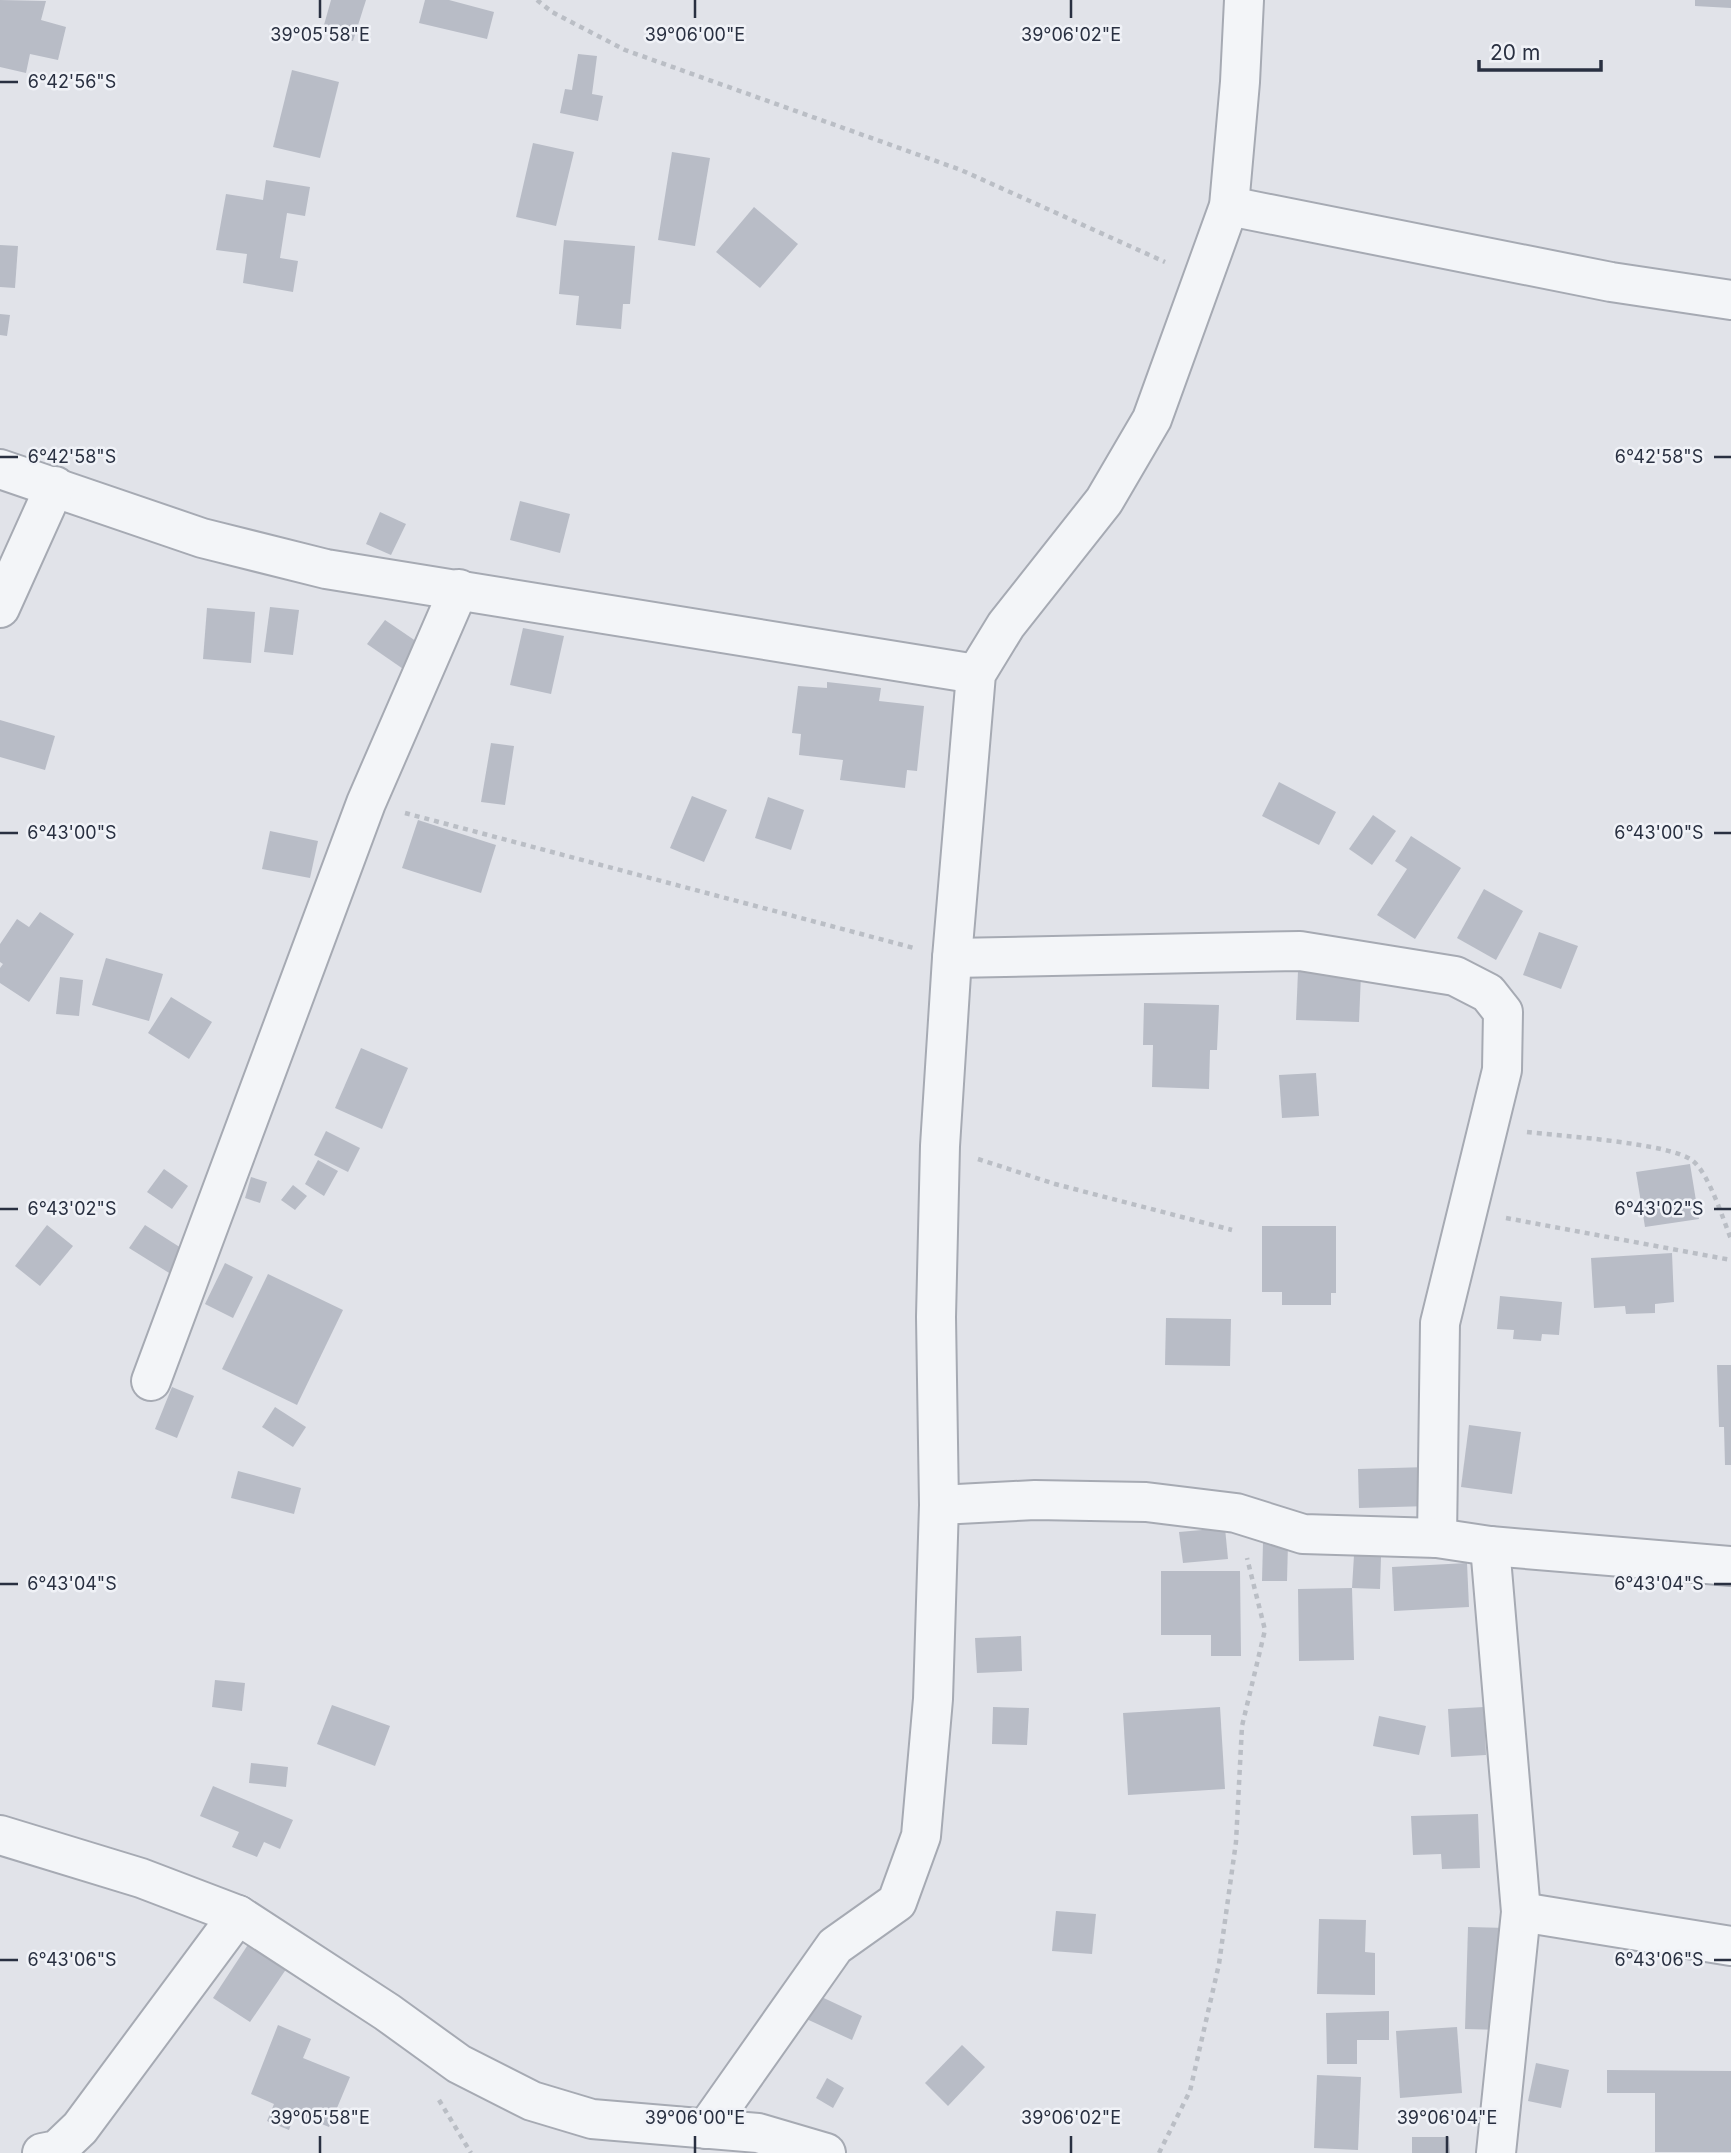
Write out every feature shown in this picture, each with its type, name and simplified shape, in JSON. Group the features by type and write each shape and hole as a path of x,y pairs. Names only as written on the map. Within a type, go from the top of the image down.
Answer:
{"street":[{"path":"731,2139 835,1946 897,1902 921,1836 933,1699 940,1505 936,1317 940,1146 952,958 976,674 1006,625 1104,501 1152,419 1230,206 1244,0"},
{"path":"1230,206 1611,282 1731,300"},
{"path":"0,469 202,538 326,569 976,674"},
{"path":"0,608 55,486"},
{"path":"151,1381 366,803 459,589"},
{"path":"952,958 1300,951 1455,976 1488,993 1503,1012 1502,1070 1440,1323 1437,1538"},
{"path":"940,1505 1035,1500 1146,1502 1236,1513 1303,1534 1437,1538 1490,1546 1731,1566"},
{"path":"1490,1546 1521,1912 1496,2153"},
{"path":"0,1835 141,1878 238,1915 387,2012 459,2064 532,2101 592,2119 826,2153"},
{"path":"1521,1912 1731,1946"},
{"path":"42,2153 57,2150 80,2128 238,1915"}],"path":[{"path":"537,0 551,12 625,50 961,170 1205,279"},
{"path":"366,803 952,958"},
{"path":"1488,1127 1672,1150 1694,1161 1709,1185 1731,1238"},
{"path":"940,1146 1055,1184 1232,1230"},
{"path":"1467,1210 1731,1260"},
{"path":"1159,2153 1190,2091 1219,1964 1236,1842 1242,1726 1265,1630 1236,1513"}],"building":[{"path":"0,0 46,1 41,20 66,27 58,60 30,54 26,73 0,67"},
{"path":"331,0 366,0 353,41 322,32"},
{"path":"425,0 449,0 494,12 487,39 419,23"},
{"path":"1695,0 1731,0 1731,8 1695,6"},
{"path":"578,54 597,56 592,94 603,96 598,121 560,113 565,89 572,90"},
{"path":"292,70 339,82 320,158 273,147"},
{"path":"533,143 574,152 556,226 516,217"},
{"path":"672,152 710,158 695,246 658,240"},
{"path":"266,180 310,187 305,216 287,213 280,258 298,261 293,292 243,283 247,254 216,250 226,194 263,200"},
{"path":"754,207 798,244 760,288 716,252"},
{"path":"564,240 635,246 630,304 623,304 621,329 576,325 579,296 559,294"},
{"path":"0,245 18,246 15,288 0,287"},
{"path":"0,314 10,315 7,336 0,335"},
{"path":"520,501 570,514 560,553 510,540"},
{"path":"380,512 406,524 391,555 366,544"},
{"path":"270,607 299,610 293,655 264,652"},
{"path":"207,608 255,612 251,663 203,659"},
{"path":"385,620 426,648 409,673 367,644"},
{"path":"523,628 564,636 551,694 510,685"},
{"path":"827,682 881,688 879,701 924,706 917,771 907,770 905,788 840,780 843,760 799,755 801,734 792,733 798,686 827,688"},
{"path":"0,720 55,736 45,770 0,757"},
{"path":"491,743 514,746 505,805 481,802"},
{"path":"1279,782 1336,812 1319,845 1262,816"},
{"path":"692,796 727,810 704,862 670,848"},
{"path":"768,797 804,810 791,850 755,838"},
{"path":"1373,815 1396,831 1372,865 1349,849"},
{"path":"418,820 496,845 481,893 402,868"},
{"path":"270,831 318,841 310,878 262,869"},
{"path":"1411,836 1461,868 1415,939 1377,915 1407,869 1395,861"},
{"path":"1484,889 1523,911 1496,960 1457,938"},
{"path":"40,912 74,934 29,1002 0,983 0,968 3,964 0,962 0,944 17,919 29,927"},
{"path":"1539,932 1578,946 1561,989 1523,975"},
{"path":"106,958 163,974 149,1021 92,1005"},
{"path":"1298,971 1361,974 1359,1022 1296,1020"},
{"path":"60,977 83,980 79,1016 56,1014"},
{"path":"171,997 212,1022 189,1059 148,1033"},
{"path":"1144,1003 1219,1005 1217,1050 1210,1050 1209,1089 1152,1087 1153,1045 1143,1045"},
{"path":"361,1048 408,1068 382,1129 335,1108"},
{"path":"1316,1073 1319,1116 1282,1118 1279,1075"},
{"path":"326,1131 360,1148 348,1172 314,1155"},
{"path":"318,1160 338,1171 324,1196 305,1184"},
{"path":"1690,1164 1699,1219 1645,1227 1636,1172"},
{"path":"164,1169 188,1186 172,1209 147,1192"},
{"path":"251,1177 267,1182 260,1203 245,1198"},
{"path":"293,1185 307,1196 295,1210 281,1200"},
{"path":"47,1225 73,1246 40,1286 15,1266"},
{"path":"145,1225 189,1253 174,1276 129,1248"},
{"path":"1262,1226 1336,1226 1336,1293 1331,1293 1331,1305 1282,1305 1282,1292 1262,1292"},
{"path":"1672,1253 1674,1302 1655,1304 1655,1313 1626,1314 1625,1306 1594,1308 1591,1258"},
{"path":"225,1263 253,1277 233,1318 205,1304"},
{"path":"268,1274 343,1310 297,1405 222,1369"},
{"path":"1500,1296 1562,1302 1559,1335 1542,1334 1541,1341 1513,1339 1514,1330 1497,1329"},
{"path":"1166,1318 1231,1319 1230,1366 1165,1365"},
{"path":"1717,1365 1731,1365 1731,1465 1725,1465 1724,1427 1719,1427"},
{"path":"172,1387 194,1396 177,1438 155,1429"},
{"path":"275,1407 306,1427 293,1447 262,1427"},
{"path":"1469,1425 1521,1432 1512,1494 1461,1487"},
{"path":"1428,1467 1429,1506 1359,1508 1358,1469"},
{"path":"238,1471 301,1488 294,1514 231,1498"},
{"path":"1225,1528 1228,1559 1183,1563 1179,1532"},
{"path":"1263,1543 1288,1543 1287,1581 1262,1581"},
{"path":"1354,1555 1381,1557 1380,1589 1352,1588"},
{"path":"1467,1563 1469,1607 1394,1611 1392,1567"},
{"path":"1161,1571 1240,1571 1241,1656 1211,1656 1211,1635 1161,1635"},
{"path":"1352,1588 1354,1660 1299,1661 1298,1589"},
{"path":"1021,1636 1022,1671 977,1673 975,1638"},
{"path":"215,1680 245,1683 242,1711 212,1707"},
{"path":"332,1705 390,1726 375,1766 317,1744"},
{"path":"993,1707 1029,1708 1027,1745 992,1744"},
{"path":"1220,1707 1225,1789 1128,1795 1123,1713"},
{"path":"1484,1707 1486,1755 1451,1757 1448,1709"},
{"path":"1379,1716 1426,1726 1419,1755 1373,1746"},
{"path":"251,1763 288,1767 286,1787 249,1783"},
{"path":"213,1786 293,1820 280,1849 264,1842 257,1857 232,1847 239,1832 200,1816"},
{"path":"1478,1814 1480,1868 1442,1869 1441,1854 1413,1855 1411,1816"},
{"path":"1056,1911 1096,1914 1092,1954 1052,1951"},
{"path":"1319,1919 1366,1920 1365,1952 1375,1953 1375,1995 1317,1994"},
{"path":"1468,1927 1507,1928 1504,2030 1465,2029"},
{"path":"253,1937 291,1962 250,2022 213,1998"},
{"path":"811,1992 862,2016 852,2040 800,2016"},
{"path":"1389,2011 1389,2040 1357,2040 1357,2064 1327,2064 1326,2013"},
{"path":"278,2025 311,2039 303,2058 350,2077 329,2127 295,2113 289,2130 267,2121 274,2104 251,2094"},
{"path":"1457,2027 1462,2093 1400,2098 1396,2031"},
{"path":"962,2045 985,2067 948,2106 925,2083"},
{"path":"1536,2063 1569,2070 1561,2108 1528,2101"},
{"path":"1607,2070 1731,2071 1731,2152 1655,2152 1655,2093 1607,2093"},
{"path":"1317,2075 1361,2077 1358,2150 1314,2148"},
{"path":"827,2078 844,2088 833,2108 816,2098"},
{"path":"1412,2137 1449,2137 1450,2153 1412,2153"}]}
